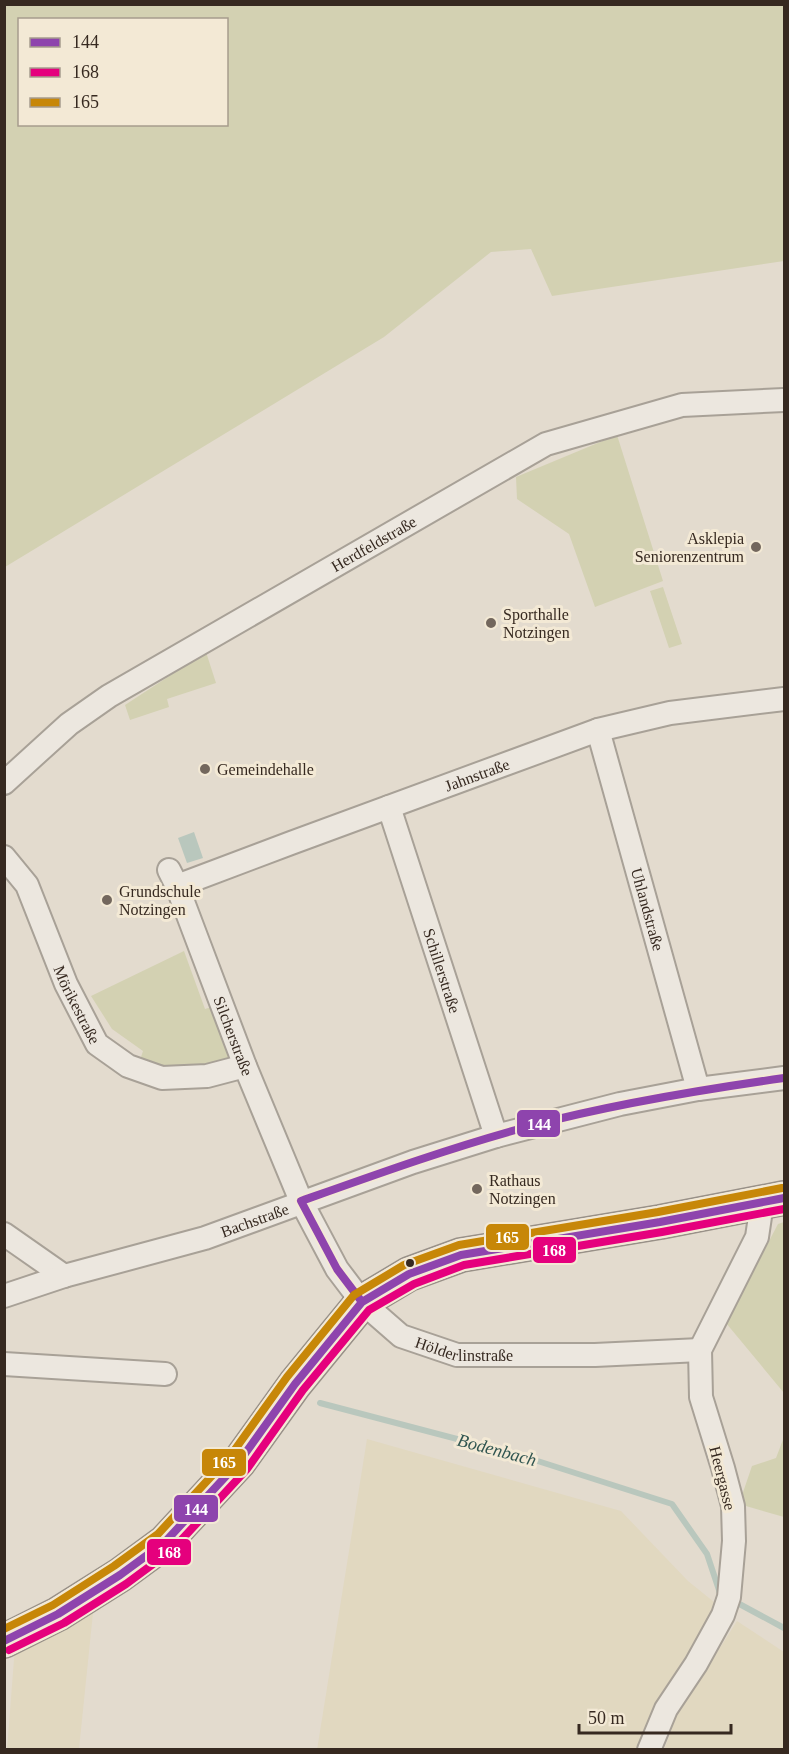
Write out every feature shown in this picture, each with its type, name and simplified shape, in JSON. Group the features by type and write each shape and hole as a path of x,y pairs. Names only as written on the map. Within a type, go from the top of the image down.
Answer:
{"street":[{"name":"Herdfeldstraße","path":"4,783 69,724 112,702 546,444 682,405 784,400"},
{"name":"Jahnstraße","path":"173,878 389,807 598,730 670,713 784,699"},
{"name":"Uhlandstraße","path":"598,730 698,1089"},
{"name":"Schillerstraße","path":"389,807 496,1136"},
{"name":"Mörikestraße","path":"4,858 27,885 66,984 97,1044 129,1066 162,1078 207,1076 245,1066"},
{"name":"Silcherstraße","path":"173,878 245,1066 302,1201"},
{"name":"Bachstraße","path":"4,1296 64,1276 205,1238 413,1162 496,1136 620,1104 698,1089 784,1078"},
{"path":"4,1641 58,1614 165,1542 239,1462 295,1384 362,1302 410,1274 461,1255 773,1200"},
{"name":"Heergasse","path":"649,1749 666,1709 696,1664 723,1615 731,1582 734,1541 732,1506 723,1468 700,1397 700,1350 757,1237 773,1200"},
{"name":"Hölderlinstraße","path":"302,1201 337,1269 362,1302 401,1336 457,1355 595,1355 700,1350"},
{"path":"4,1233 64,1276"},
{"path":"4,1364 165,1374"}],"shaded area":[{"path":"4,5 784,5 784,261 552,296 531,249 491,252 384,337 5,567"},
{"path":"617,435 663,581 595,607 569,534 517,499 516,477"},
{"path":"663,587 682,644 669,648 650,591"},
{"path":"206,652 216,683 167,699 169,707 130,720 125,705"},
{"path":"194,832 203,858 187,863 178,838"},
{"path":"184,951 205,1009 221,1004 245,1066 137,1069 143,1051 112,1029 91,996"},
{"path":"784,1222 784,1393 726,1323 778,1224"},
{"path":"784,1437 784,1517 739,1504 752,1466 776,1458"},
{"path":"367,1439 621,1511 688,1581 714,1602 696,1655 644,1749 317,1750"},
{"path":"94,1603 79,1749 7,1750 15,1646"},
{"path":"737,1621 784,1652 784,1749 664,1750 676,1717"}],"waterway":[{"name":"Bodenbach","path":"320,1403 522,1456 672,1504 707,1554 720,1593 723,1595"},
{"path":"732,1600 784,1628"}],"transit line":[{"name":"144","path":"301,1201 443,1152 530,1126 656,1098 784,1078"},
{"name":"165","path":"4,1629 53,1605 114,1566 158,1534 231,1455 287,1377 354,1295 404,1265 459,1245 658,1212 782,1188"},
{"name":"144","path":"4,1641 58,1614 120,1575 165,1542 239,1462 295,1384 362,1302 409,1274 461,1255 660,1222 784,1198"},
{"name":"144","path":"301,1201 337,1269 362,1302"},
{"name":"168","path":"9,1650 64,1623 126,1584 172,1550 247,1469 303,1390 369,1310 414,1284 464,1265 784,1209"}],"place":[{"name":"Asklepia Seniorenzentrum","path":"756,547"},
{"name":"Sporthalle Notzingen","path":"491,623"},
{"name":"Gemeindehalle","path":"205,769"},
{"name":"Grundschule Notzingen","path":"107,900"},
{"name":"Rathaus Notzingen","path":"477,1189"}]}
